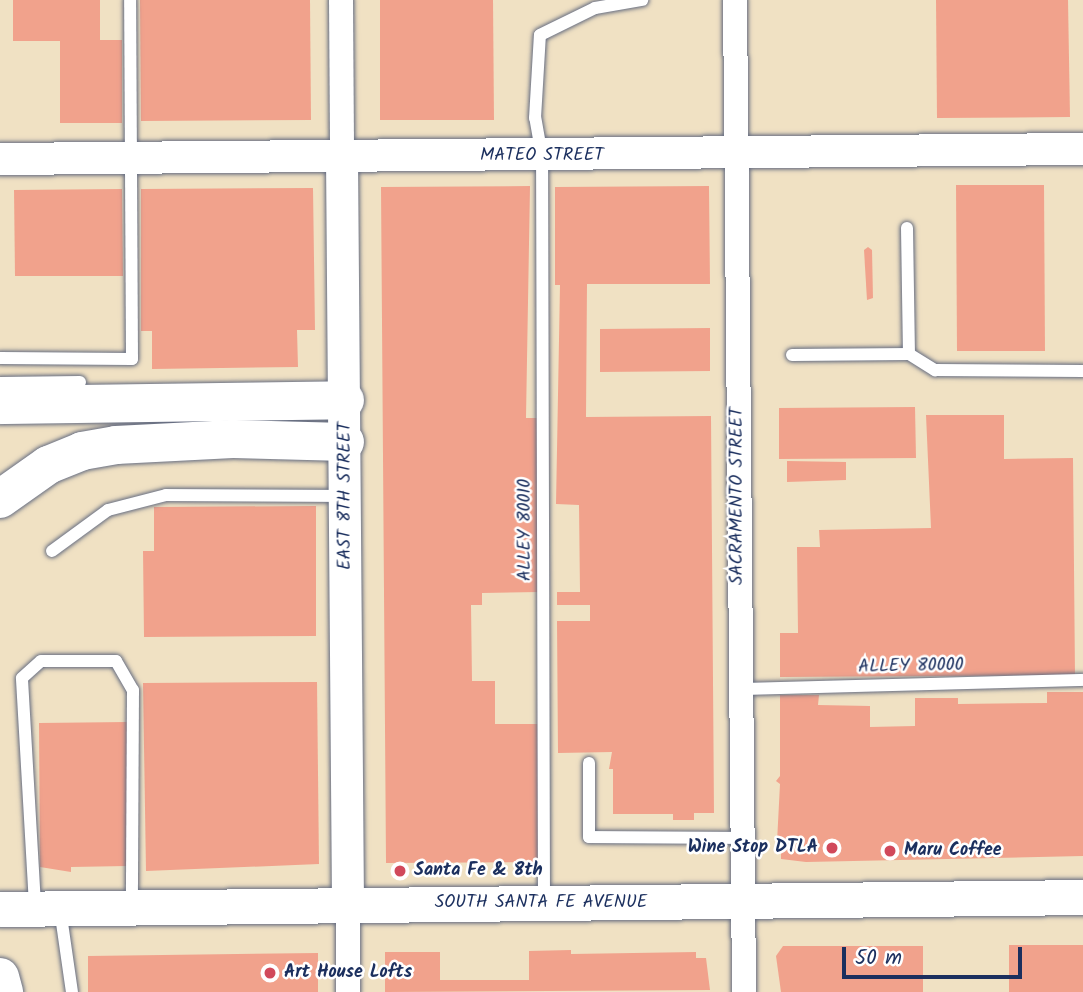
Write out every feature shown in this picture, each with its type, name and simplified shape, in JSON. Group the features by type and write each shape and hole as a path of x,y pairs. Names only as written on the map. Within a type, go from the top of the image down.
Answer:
{"highway":[{"path":"5,398 345,400"},
{"path":"0,499 48,465 82,451 139,442 345,442"},
{"path":"0,977 4,992"}],"main road":[{"name":"SOUTH SANTA FE AVENUE","path":"0,909 1083,897"}],"street":[{"name":"EAST 8TH STREET","path":"341,0 348,992"},
{"name":"SACRAMENTO STREET","path":"735,0 744,992"},
{"name":"MATEO STREET","path":"0,159 735,156 1083,149"}],"lane":[{"path":"0,358 132,359 130,0"},
{"name":"ALLEY 80010","path":"544,903 542,156 535,118 540,35 595,8 642,0"},
{"path":"907,228 909,354"},
{"path":"792,355 909,354 935,370 1083,371"},
{"path":"5,398 80,382"},
{"path":"52,551 107,510 166,495 346,496"},
{"path":"72,992 47,909 22,678 41,661 116,661 133,691 132,908"},
{"name":"ALLEY 80000","path":"740,689 1083,680"},
{"path":"589,763 589,837 744,838"}],"building":[{"path":"13,0 100,0 100,40 122,40 122,123 60,123 60,41 13,41"},
{"path":"140,0 310,0 311,120 141,121"},
{"path":"380,0 493,0 494,120 380,120"},
{"path":"936,0 1068,0 1070,117 937,118"},
{"path":"956,185 1044,185 1045,351 957,351"},
{"path":"530,186 526,418 538,418 539,592 482,593 482,605 471,605 472,681 495,681 495,724 540,724 541,862 386,863 381,187"},
{"path":"709,186 710,284 587,284 586,417 711,416 714,813 694,813 694,820 673,820 673,814 613,814 613,769 609,769 612,752 558,753 557,621 590,621 590,605 557,605 557,592 580,592 579,505 556,504 560,285 555,285 555,187"},
{"path":"313,188 315,330 297,330 298,367 152,369 152,331 141,331 141,189"},
{"path":"122,189 123,276 15,276 14,190"},
{"path":"868,247 872,250 873,298 867,300 864,250"},
{"path":"710,328 710,371 600,372 600,329"},
{"path":"915,407 916,458 779,459 779,408"},
{"path":"926,415 1004,415 1004,459 1073,458 1075,675 780,677 780,633 798,633 797,547 820,547 819,530 931,528"},
{"path":"787,461 846,462 846,480 787,482"},
{"path":"316,506 316,636 144,637 143,551 154,551 154,507"},
{"path":"317,682 319,864 146,871 143,683"},
{"path":"1047,692 1083,692 1083,856 806,862 781,859 781,852 777,852 781,849 777,842 780,784 776,781 780,776 780,695 819,695 818,705 870,706 870,727 915,726 915,698 958,698 958,704 1047,703"},
{"path":"127,722 127,866 71,867 71,872 40,867 39,723"},
{"path":"1009,945 1083,945 1083,992 1009,992"},
{"path":"783,946 923,946 923,992 781,992 776,956"},
{"path":"571,950 571,954 696,952 696,958 706,958 710,990 385,992 385,952 440,952 440,980 529,980 529,951"},
{"path":"318,953 318,992 88,992 88,956"}],"place":[{"name":"Wine Stop DTLA","path":"832,848"},
{"name":"Maru Coffee","path":"890,851"},
{"name":"Santa Fe & 8th","path":"400,871"},
{"name":"Art House Lofts","path":"270,973"}]}
